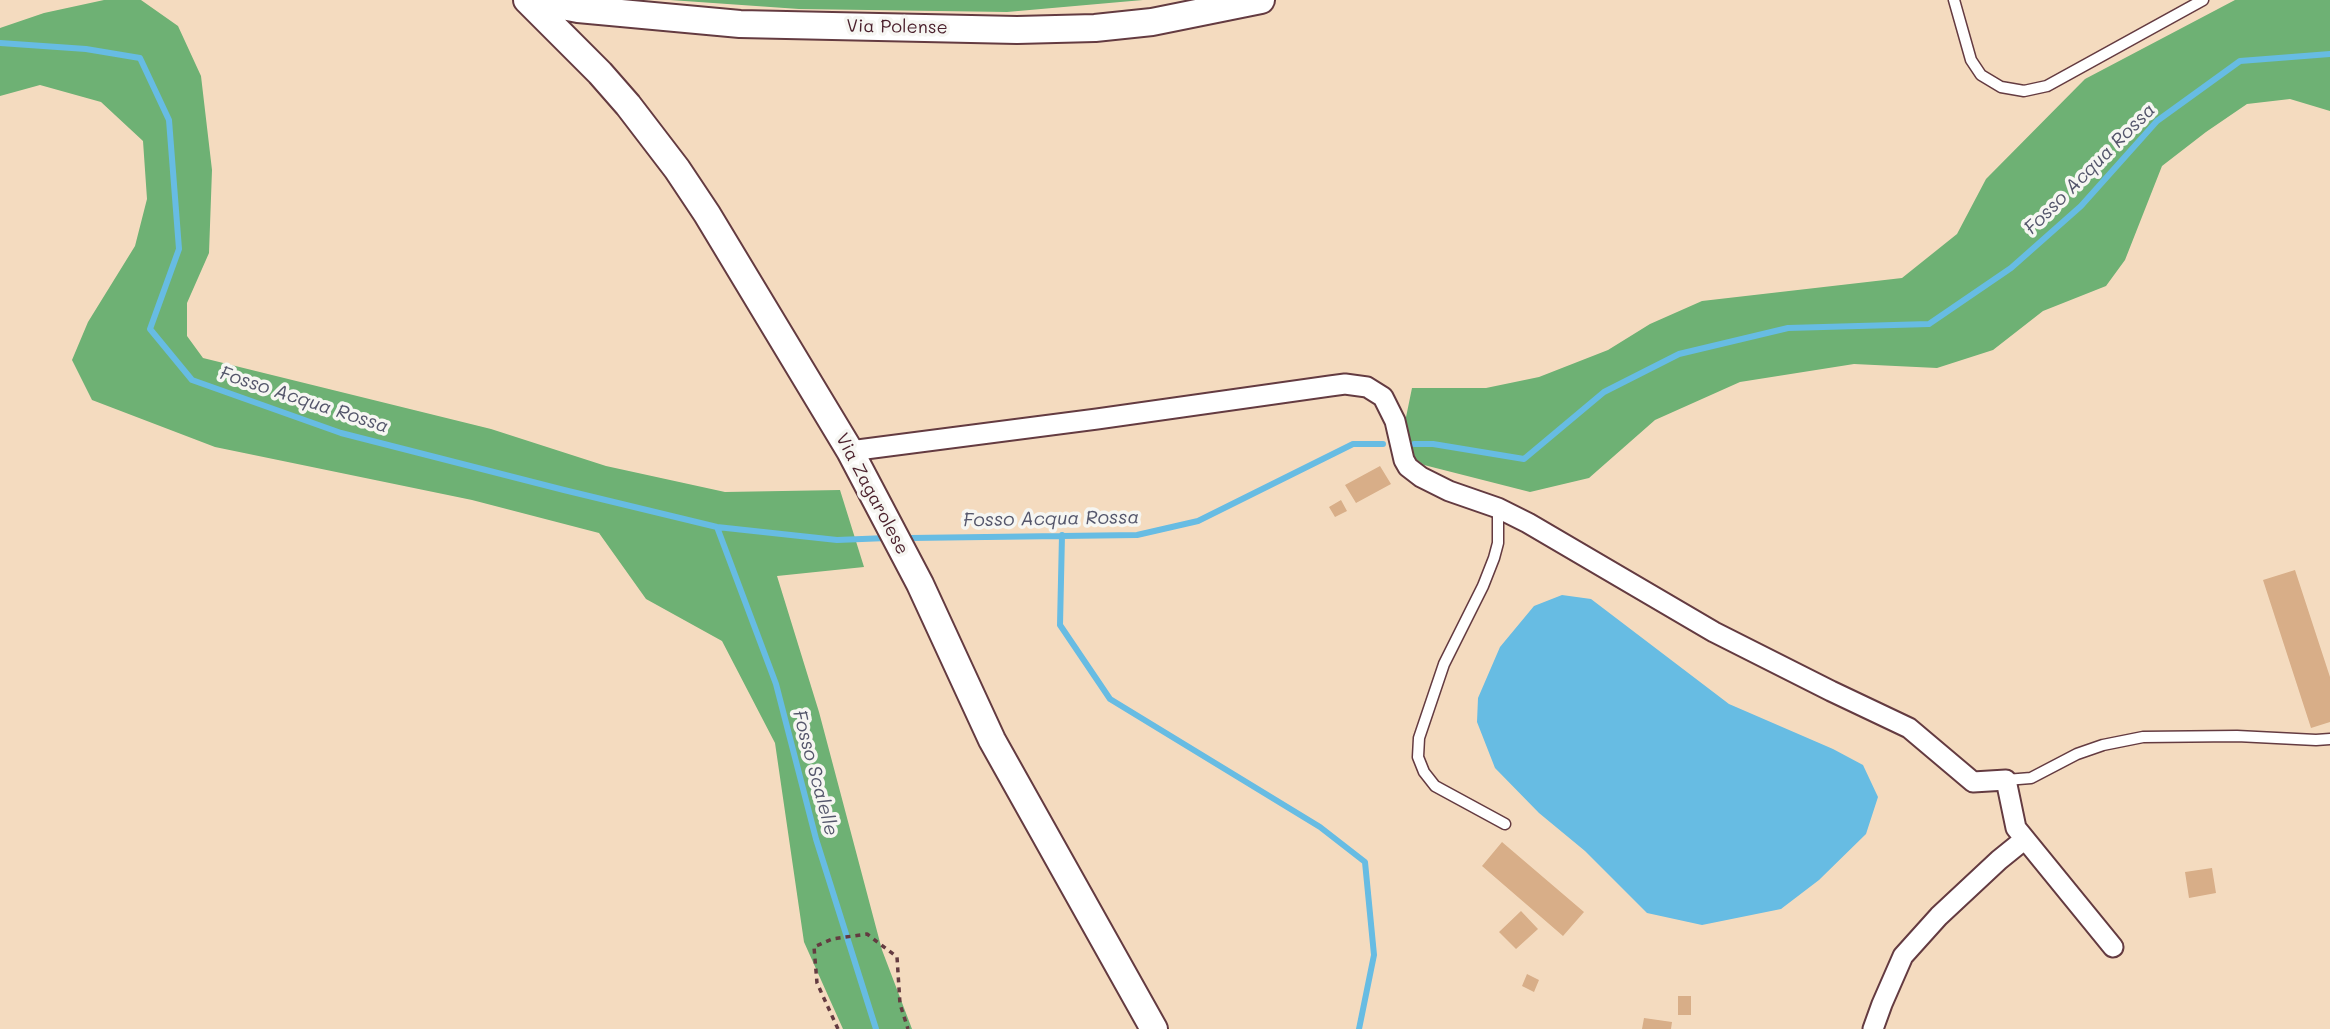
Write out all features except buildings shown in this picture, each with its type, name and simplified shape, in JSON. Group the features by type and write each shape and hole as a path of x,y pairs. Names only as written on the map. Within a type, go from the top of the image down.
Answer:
{"main road":[{"name":"Via Zagarolese","path":"527,0 600,73 677,169 850,451 903,548 992,740 1154,1029"},
{"name":"Via Polense","path":"532,0 590,10 740,24 1047,30 1152,22 1261,0"}],"street":[{"path":"850,451 1330,386 1367,387 1383,397 1395,421 1405,460 1414,473 1437,486 1498,508 1528,523 1714,632 1909,728 1973,782 2006,780 2016,828 2113,947"},
{"path":"1873,1029 1903,956 1939,916 1999,859 2025,839"}],"lane":[{"path":"1954,0 1971,60 1981,75 2001,87 2024,91 2047,86 2203,0"},
{"path":"1498,508 1498,543 1494,558 1444,664 1419,738 1418,757 1424,772 1435,786 1505,824"},
{"path":"2006,780 2032,778 2077,754 2103,745 2143,737 2330,739"}],"path":[{"path":"838,1029 817,984 814,947 832,939 867,934 897,957 900,1004 908,1029"}],"green space":[{"path":"104,0 141,0 178,26 201,76 212,170 209,253 187,303 187,336 203,358 491,429 606,466 725,492 840,490 864,567 777,576 819,712 882,950 912,1029 843,1029 804,942 775,743 722,641 646,599 599,533 472,500 215,447 92,400 72,360 88,322 135,246 147,199 143,141 101,102 40,85 0,96 0,28 44,13"},
{"path":"670,0 1143,0 1007,12 799,9"},
{"path":"2235,0 2330,0 2330,111 2290,99 2247,104 2206,132 2162,166 2125,260 2106,286 2043,311 1993,350 1937,368 1854,364 1740,382 1655,420 1589,478 1530,492 1424,465 1409,454 1404,427 1412,388 1486,388 1539,377 1608,350 1650,324 1702,301 1902,278 1957,234 1986,179 2085,79"}],"water":[{"path":"1562,595 1591,599 1729,704 1833,749 1863,765 1878,797 1866,834 1819,880 1781,909 1702,925 1647,913 1585,851 1539,813 1495,768 1477,722 1478,698 1500,647 1534,606"}],"waterway":[{"name":"Fosso Acqua Rossa","path":"0,43 86,49 140,58 169,120 179,249 150,329 192,380 341,433 717,527 837,540 887,538"},
{"name":"Fosso Acqua Rossa","path":"1414,444 1433,444 1524,459 1604,392 1679,354 1788,328 1929,324 2011,268 2081,206 2157,121 2240,61 2330,54"},
{"name":"Fosso Acqua Rossa","path":"910,538 1137,535 1198,521 1353,444 1383,444"},
{"name":"Fosso Scalelle","path":"717,527 776,684 816,839 876,1029"},
{"path":"1062,535 1060,625 1110,699 1320,827 1365,862 1374,955 1359,1029"}]}
